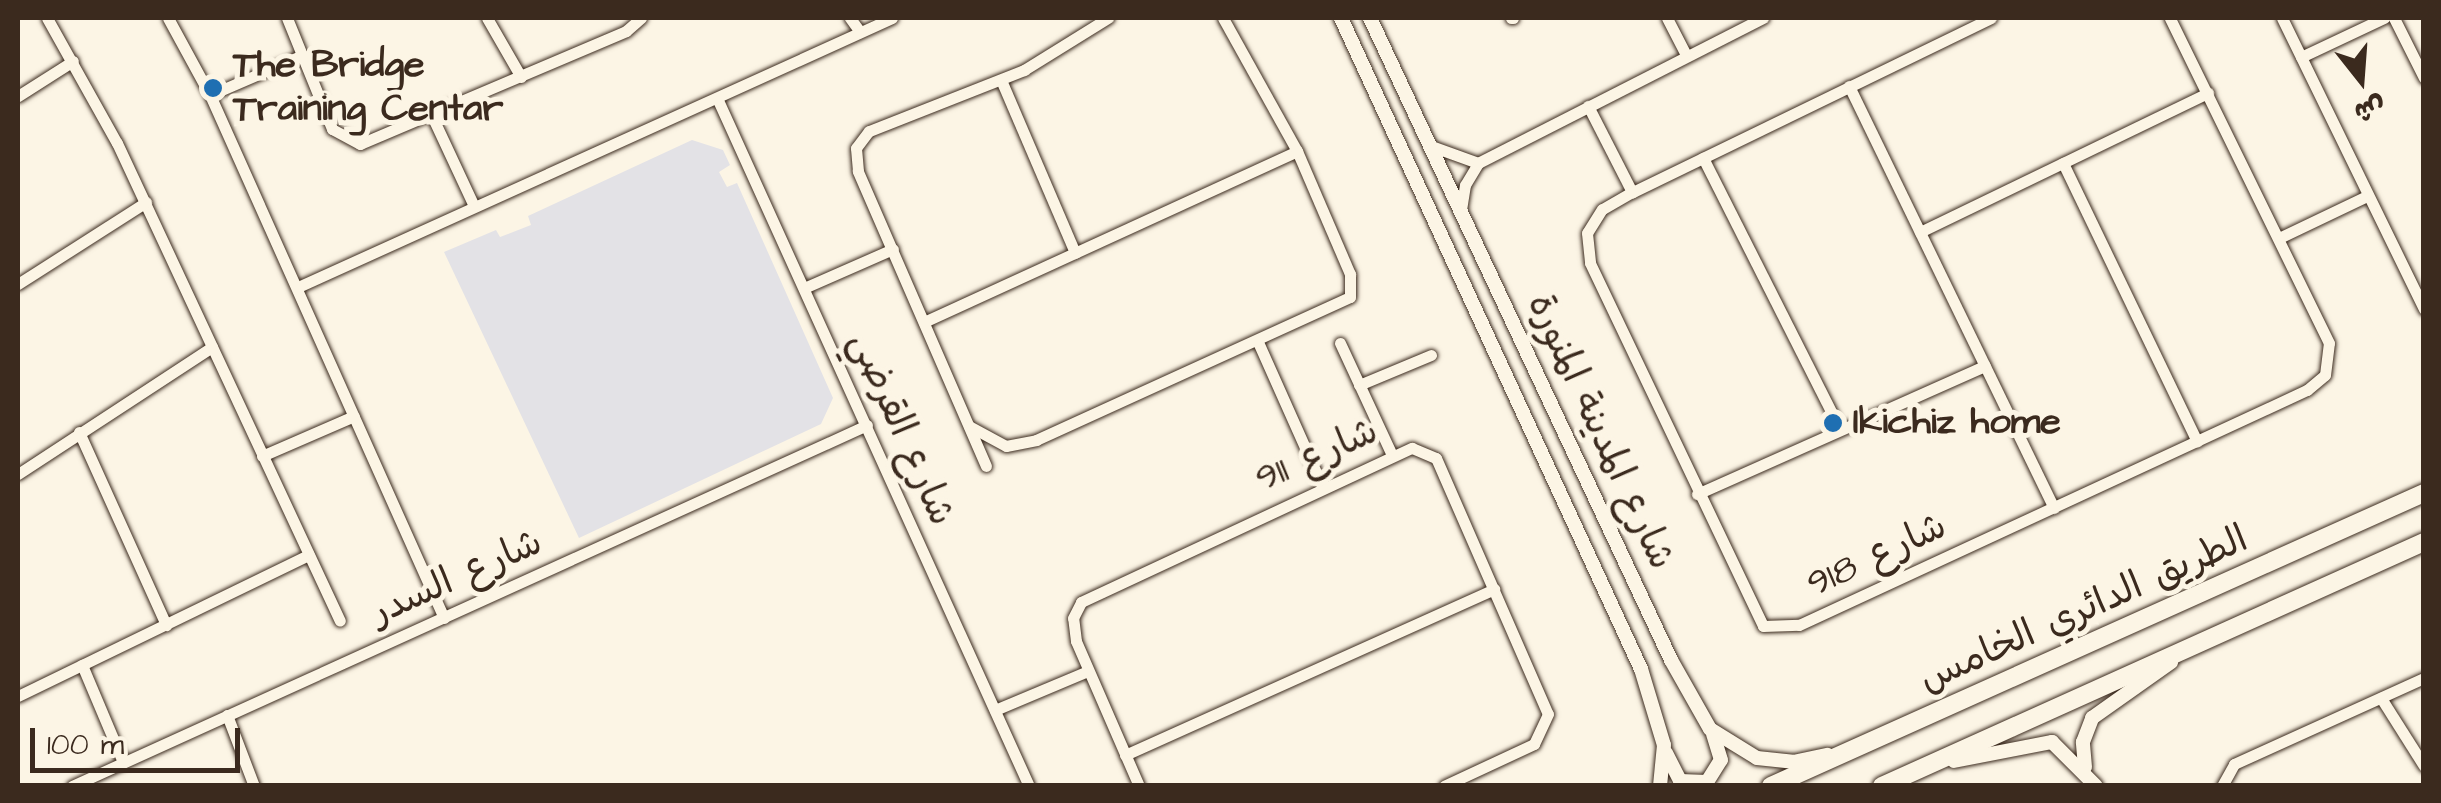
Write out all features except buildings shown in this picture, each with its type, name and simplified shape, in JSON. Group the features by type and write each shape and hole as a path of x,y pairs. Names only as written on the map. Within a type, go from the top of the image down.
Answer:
{"main road":[{"name":"الطريق الدائري الخامس","path":"1771,786 2424,493"},
{"name":"الطريق الدائري الخامس","path":"1882,786 2424,542"}],"street":[{"path":"47,18 146,202 340,622"},
{"path":"168,18 210,96 298,286 444,618"},
{"path":"286,18 332,128 349,142 371,143 626,31 640,18"},
{"path":"487,18 521,77"},
{"path":"850,18 860,32"},
{"path":"298,286 892,18"},
{"path":"986,466 858,171 861,138 1001,80 1090,22 1108,18"},
{"path":"969,426 1006,446 1036,440 1341,305 1353,285 1297,151 1223,18"},
{"name":"شارع المدينة المنورة","path":"1341,18 1641,669 1664,745 1660,786"},
{"name":"شارع المدينة المنورة","path":"1370,18 1671,660 1710,729 1742,753 1776,762 1857,748"},
{"path":"1667,18 1686,55"},
{"path":"1461,211 1464,185 1478,163 1762,18"},
{"name":"شارع 918","path":"1991,18 1632,192 1592,220 1590,262 1754,616 1774,630 1798,625 2306,390 2330,365 2329,343 2170,18"},
{"path":"2282,18 2424,309"},
{"path":"2301,58 2384,18"},
{"path":"2394,18 2424,78"},
{"path":"210,96 303,55"},
{"path":"18,96 73,61"},
{"path":"1001,80 1075,253"},
{"path":"1849,86 2054,508"},
{"path":"1920,232 2208,93"},
{"name":"شارع القرضي","path":"718,98 1029,786"},
{"path":"1588,106 1632,192"},
{"path":"432,116 474,206"},
{"path":"1430,145 1478,163"},
{"path":"924,322 1297,151"},
{"path":"1703,158 1840,429"},
{"path":"2064,163 2198,441"},
{"path":"2279,238 2367,196"},
{"path":"18,284 146,202"},
{"path":"804,288 892,250"},
{"path":"1258,342 1322,486"},
{"path":"1340,343 1392,456"},
{"path":"18,474 212,348"},
{"path":"1359,384 1430,355"},
{"path":"1697,494 1984,366"},
{"path":"262,456 354,416"},
{"name":"شارع السدر","path":"72,786 867,425"},
{"path":"79,432 166,625"},
{"name":"شارع 911","path":"1139,786 1088,671 1073,618 1091,593 1412,448 1436,458 1544,698 1544,730 1517,754 1444,786"},
{"path":"18,696 309,554"},
{"path":"1125,755 1494,589"},
{"path":"2085,768 2084,734 2098,711 2210,636"},
{"path":"82,665 122,762"},
{"path":"995,710 1088,671"},
{"path":"2222,786 2234,764 2424,678"},
{"path":"2381,698 2424,766"},
{"path":"227,715 254,786"},
{"path":"1664,745 1680,781 1707,782 1721,760 1710,729"},
{"path":"1916,770 2037,741 2063,747 2085,768 2096,786"}],"shaded area":[{"path":"692,140 723,150 730,165 719,172 727,187 737,183 833,398 821,424 579,538 444,252 496,230 500,237 531,225 528,216"}],"place":[{"name":"The Bridge Training Centar","path":"213,88"},
{"name":"Ikichiz home","path":"1833,423"}]}
